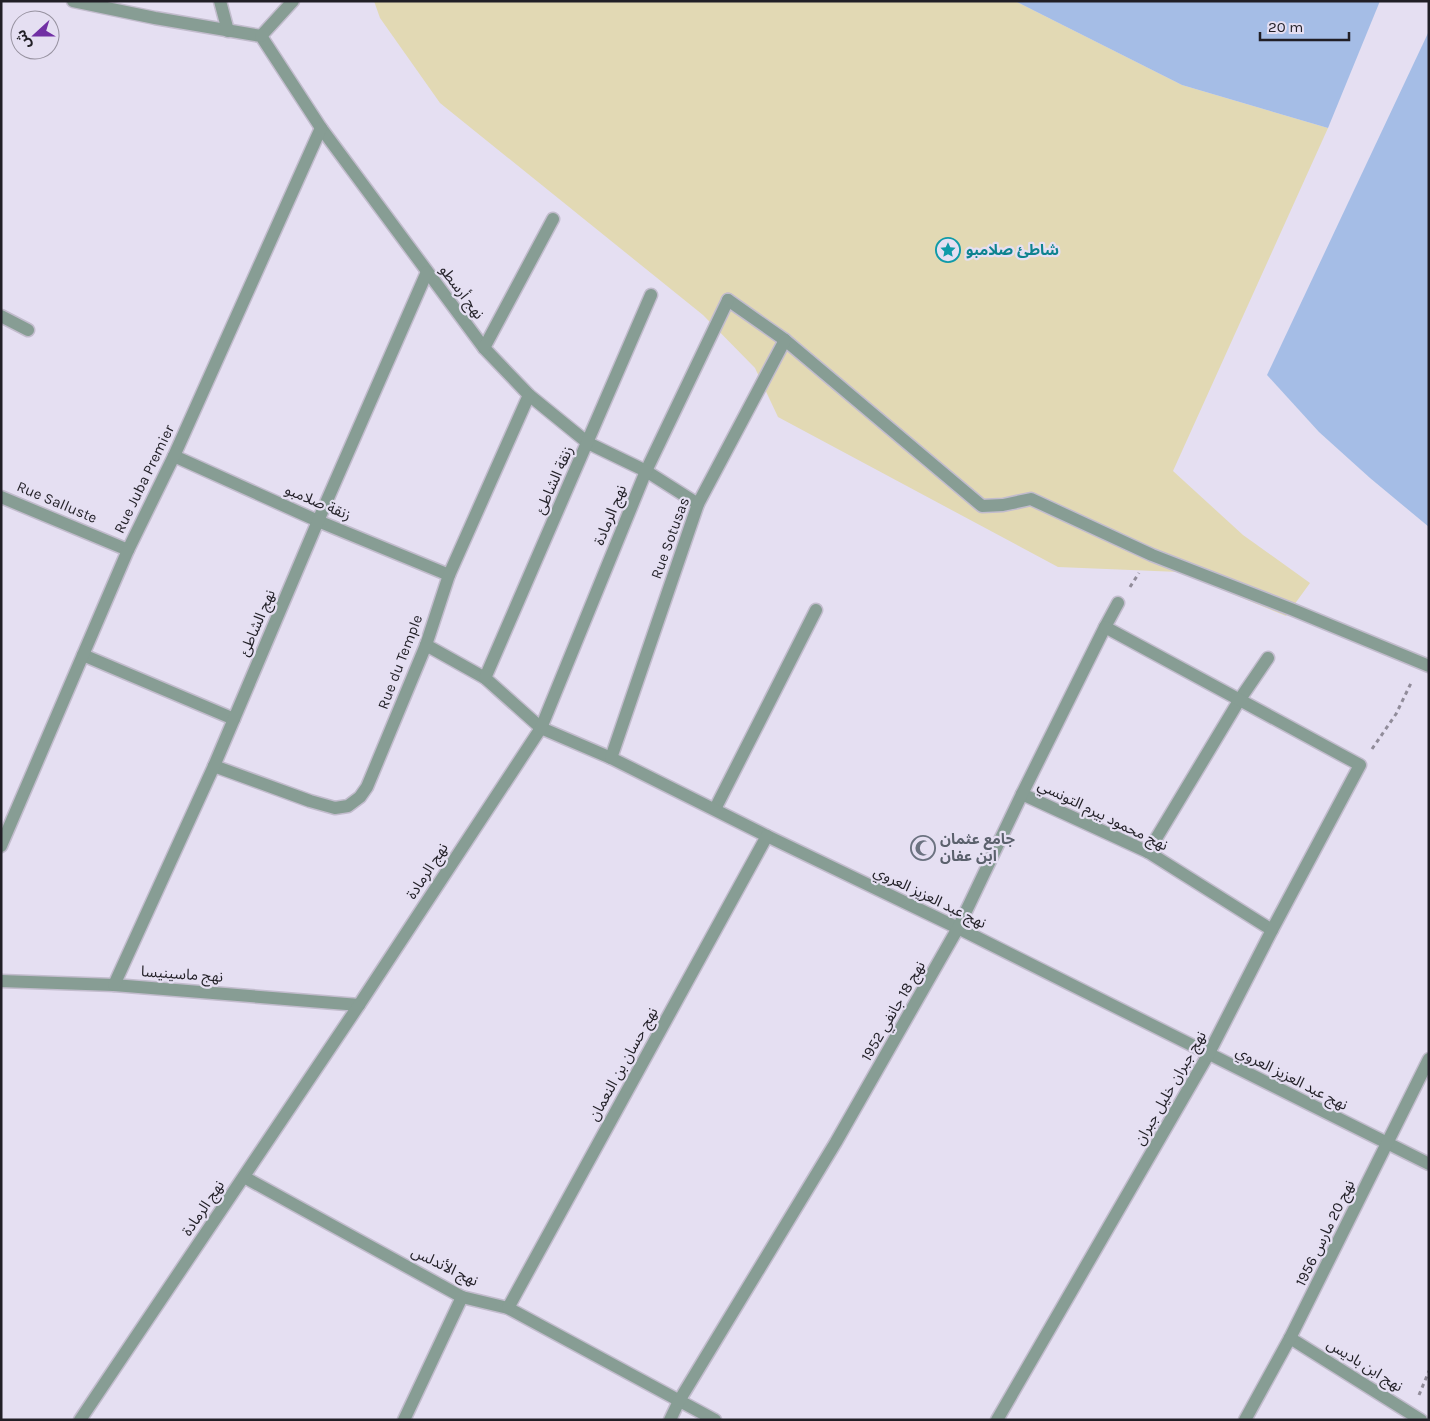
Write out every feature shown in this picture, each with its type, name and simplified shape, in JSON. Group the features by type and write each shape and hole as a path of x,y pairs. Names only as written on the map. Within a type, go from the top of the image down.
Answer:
{"street":[{"path":"73,1 261,36 293,1"},
{"path":"220,1 228,31"},
{"name":"نهج أرسطو","path":"261,36 321,128 484,348 529,395 588,443 646,471 698,504"},
{"name":"Rue Juba Premier","path":"1,846 128,550 174,456 321,128"},
{"path":"484,348 553,219"},
{"name":"نهج الشاطئ","path":"114,985 214,766 318,520 427,272"},
{"name":"زنقة الشاطئ","path":"485,678 651,295"},
{"name":"نهج الرمادة","path":"80,1420 359,1005 541,728 646,471 728,300 785,340"},
{"path":"1,316 28,330"},
{"path":"785,340 982,506 1003,505 1031,499 1152,555 1291,609 1425,665"},
{"name":"Rue Sotusas","path":"611,758 698,504 785,340"},
{"name":"Rue du Temple","path":"214,766 310,801 335,808 348,806 360,797 367,787 426,645 449,575 529,395"},
{"name":"زنقة صلامبو","path":"174,456 318,520 449,575"},
{"name":"Rue Salluste","path":"1,497 128,550"},
{"name":"نهج 18 جانفي 1952","path":"670,1420 679,1400 836,1142 958,928 1022,794 1118,603"},
{"path":"715,809 816,610"},
{"path":"1105,627 1360,766"},
{"name":"نهج عبد العزيز العروي","path":"426,645 485,678 541,728 611,758 958,928 1208,1055 1429,1164"},
{"path":"83,655 234,719"},
{"path":"1148,852 1240,699 1268,658"},
{"name":"نهج جبران خليل جبران","path":"997,1420 1208,1055 1272,930 1360,766"},
{"name":"نهج محمود بيرم التونسي","path":"1022,794 1148,852 1272,930"},
{"name":"نهج حسان بن النعمان","path":"508,1308 767,836"},
{"name":"نهج ماسينيسا","path":"1,981 114,985 359,1005"},
{"name":"نهج 20 مارس 1956","path":"1245,1420 1290,1338 1429,1058"},
{"name":"نهج الأندلس","path":"244,1177 462,1296 508,1308 715,1420"},
{"path":"404,1420 462,1296"},
{"name":"نهج ابن باديس","path":"1290,1338 1422,1420"}],"path":[{"path":"1118,603 1152,555"},
{"path":"1360,766 1396,714 1425,665"}],"sand":[{"name":"شاطئ صلامبو","path":"374,1 1015,1 1182,85 1328,128 1173,471 1243,535 1310,583 1286,616 1179,572 1058,567 778,417 755,368 703,315 440,103 380,18"}],"water":[{"path":"1015,1 1380,1 1328,128 1182,85"},
{"path":"1429,31 1429,527 1319,432 1267,375"}],"place":[{"name":"شاطئ صلامبو","path":"948,250"},
{"name":"جامع عثمان ابن عفان","path":"923,848"}]}
